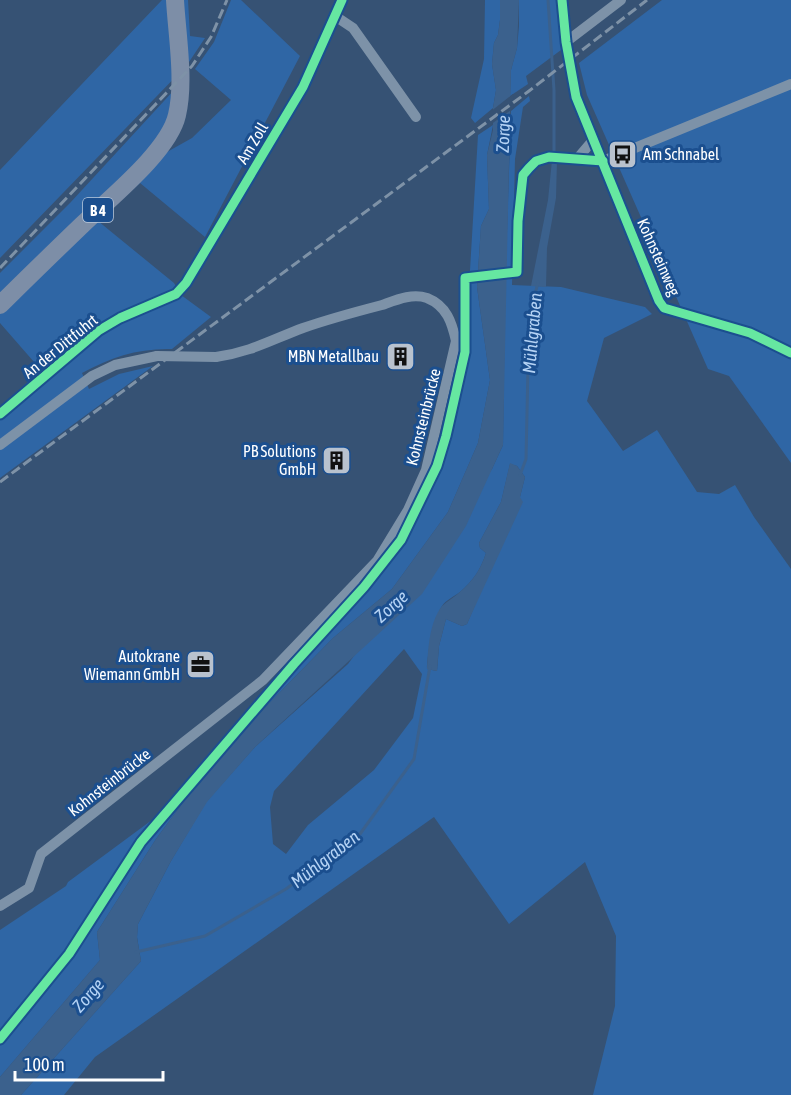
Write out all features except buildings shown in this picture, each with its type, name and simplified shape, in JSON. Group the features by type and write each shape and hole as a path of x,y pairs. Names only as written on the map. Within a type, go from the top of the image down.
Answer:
{"main road":[{"name":"B 4","path":"0,305 126,183 165,142 174,127 178,114 180,79 175,0"}],"street":[{"name":"Am Zoll","path":"176,294 186,283 303,87 342,0"},
{"name":"Kohnsteinweg","path":"562,0 566,42 576,97 658,301 664,308 750,333 791,353"},
{"path":"566,42 621,0"},
{"path":"335,16 353,28 416,117"},
{"path":"517,272 518,221 523,175 536,161 549,157 561,157 603,161 791,84"},
{"path":"577,159 594,139"},
{"name":"An der Dittfuhrt","path":"0,414 98,332 120,318 176,294"},
{"name":"Kohnsteinbrücke","path":"0,445 100,372 134,360 157,356 216,357 240,354 321,322 401,298 425,298 434,302 452,321 456,341 426,470 408,510 377,561 262,680 41,854 29,888 0,906"}],"shaded area":[{"path":"162,0 188,0 190,36 205,38 187,65 0,258 0,170"},
{"path":"231,0 241,0 300,56 205,237 140,183 98,221 174,283 181,295 211,317 172,349 148,350 126,355 104,362 82,373 89,389 119,374 153,366 0,478 0,407 41,370 0,323 0,273 70,203 187,76 167,152 192,138 231,100 195,69 214,42"},
{"path":"485,0 500,0 500,20 492,64 496,90 493,108 475,123 471,118 484,59"},
{"path":"519,0 558,0 561,50 526,76 528,84 510,96 511,70 517,48"},
{"path":"662,0 791,0 791,463 729,376 708,369 587,95 579,63"},
{"path":"529,96 530,101 523,107 515,159 512,285 561,287 645,307 652,314 604,338 587,401 623,451 657,430 697,492 719,494 735,485 754,517 791,569 791,1095 593,1095 615,1006 616,936 585,862 509,924 434,817 95,1057 64,1095 21,1095 141,961 137,937 138,924 171,861 206,802 255,747 348,664 492,469 503,445 511,111","holes":["510,464 517,466 525,477 520,497 467,624 462,626 446,619 439,646 437,671 427,669 436,619 442,606 469,584 484,559 486,553 480,548 479,543 501,502","404,649 422,674 413,718 374,770 308,825 286,854 273,844 270,807 274,791"]},
{"path":"493,125 487,155 489,209 481,226 477,287 490,380 478,443 448,512 392,589 333,638 242,731 196,785 156,839 97,932 100,960 0,1077 0,930 66,886 68,882 156,817 366,590 403,543 418,516 447,437 469,350 469,287 478,135"}],"water":[{"name":"Zorge","path":"500,0 519,0 517,48 511,70 503,445 466,526 422,594 255,747 207,802 171,861 138,924 137,938 141,961 21,1095 0,1095 0,1077 100,960 97,932 156,839 196,785 242,731 333,638 392,589 448,512 478,443 490,380 477,287 481,226 489,209 487,155 493,130 496,90 492,64 500,20"},
{"path":"552,160 557,160 556,198 547,248 546,287 531,286 548,200"},
{"path":"510,463 517,466 525,477 520,497 523,502 467,624 462,626 446,619 439,646 437,671 427,669 434,620 442,606 469,584 484,559 486,553 480,548 479,543 501,502"}],"pier":[{"path":"513,94 514,108 490,125 490,112"}],"waterway":[{"path":"548,0 554,90 554,154"},
{"name":"Mühlgraben","path":"520,475 526,459 529,320 538,282"},
{"name":"Mühlgraben","path":"136,952 205,936 286,889 360,834 414,759 430,666"}],"railway":[{"path":"0,268 192,66 211,37 227,0"},
{"path":"0,482 529,91 647,0"}],"cycle path":[{"path":"0,414 98,331 120,318 176,294 186,283 303,87 342,0"},
{"path":"562,0 566,42 576,97 659,301 664,308 750,333 791,353"},
{"path":"0,1039 69,954 141,842 294,664 364,587 401,540 437,466 446,436 465,352 465,278 517,272 518,221 523,175 536,161 549,157 603,161"}],"place":[{"name":"Am Schnabel","path":"622,154"},
{"name":"MBN Metallbau","path":"400,356"},
{"name":"PB Solutions GmbH","path":"337,460"},
{"name":"Autokrane Wiemann GmbH","path":"201,665"}]}
